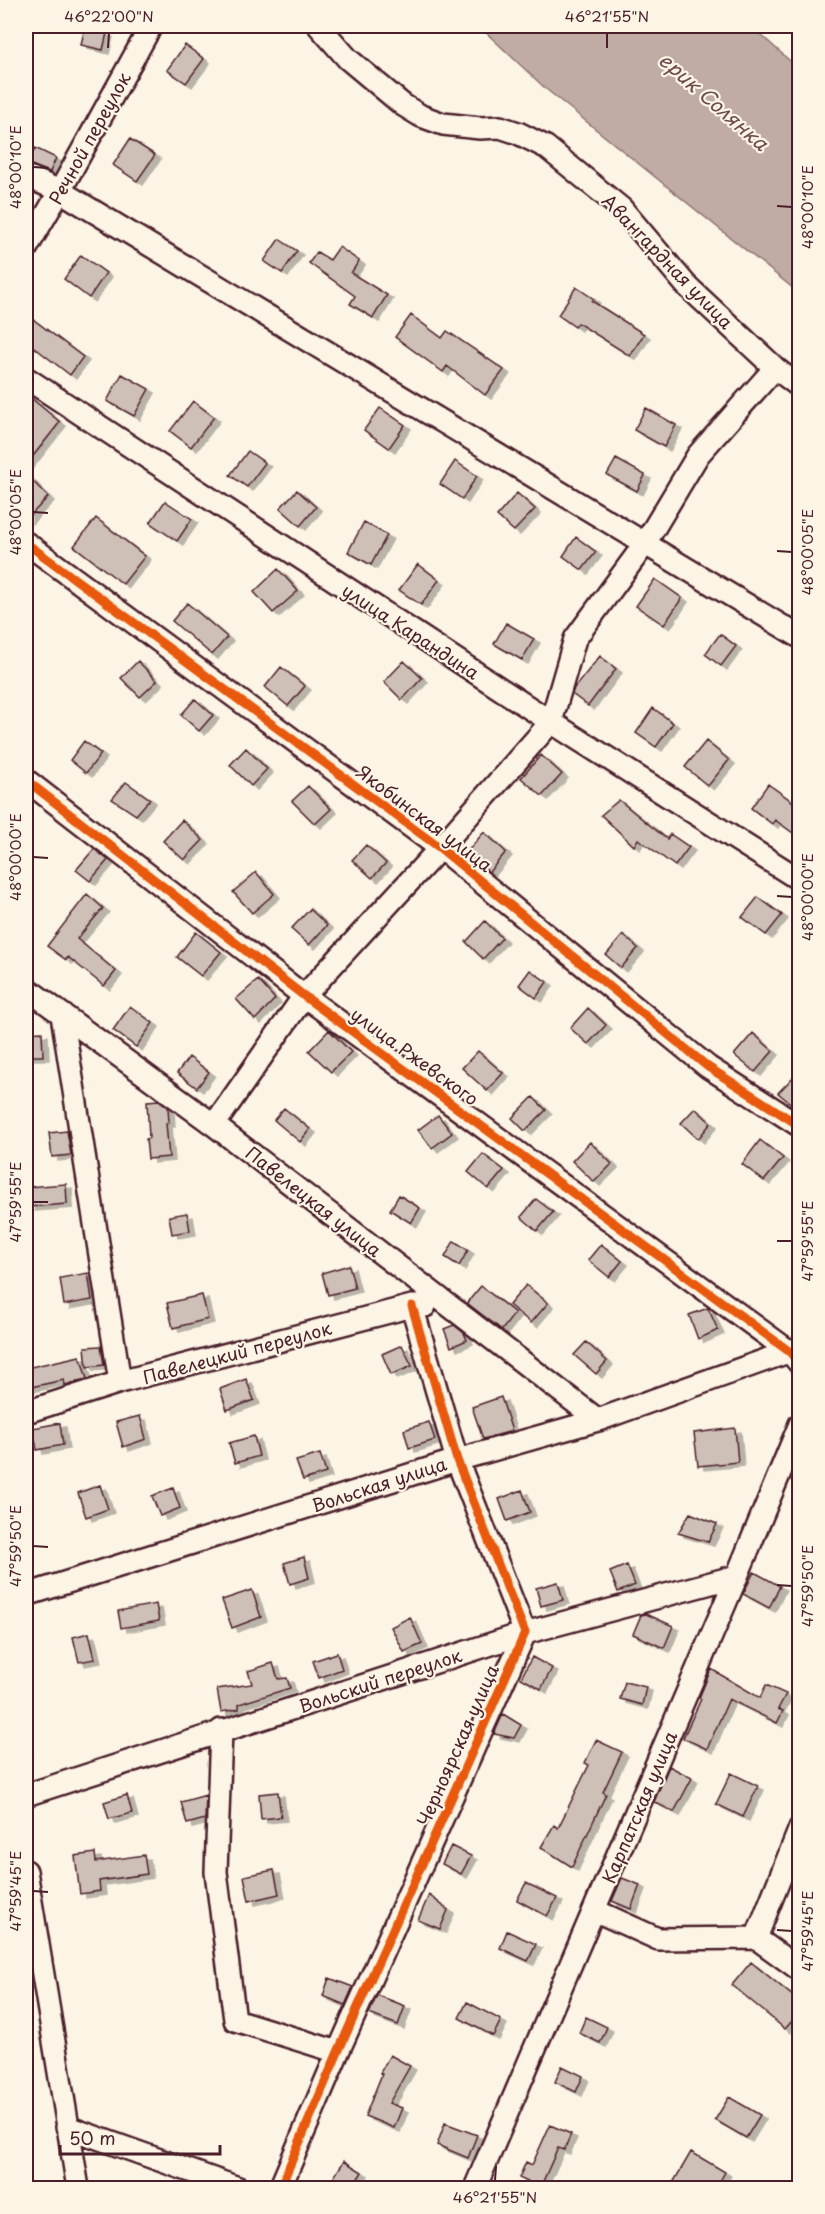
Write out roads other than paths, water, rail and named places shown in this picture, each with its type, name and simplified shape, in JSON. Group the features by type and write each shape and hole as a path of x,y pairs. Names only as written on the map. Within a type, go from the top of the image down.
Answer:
{"street":[{"name":"Речной переулок","path":"26,249 151,26"},
{"name":"Авангардная улица","path":"319,26 348,59 403,105 422,116 443,124 500,128 518,133 546,147 622,209 686,285 775,368 800,387"},
{"path":"26,176 60,191 800,637"},
{"path":"214,1125 304,996 441,848 551,722 575,639 644,545 698,455 775,368"},
{"name":"улица Карандина","path":"26,378 551,722 800,880"},
{"name":"Якобинская улица","path":"26,543 441,848 708,1067 800,1126"},
{"name":"улица Ржевского","path":"26,780 304,996 796,1355"},
{"name":"Павелецкая улица","path":"26,988 214,1125 598,1420"},
{"path":"62,1015 120,1382"},
{"path":"412,1306 457,1460 525,1633"},
{"name":"Павелецкий переулок","path":"26,1412 120,1382 412,1306 451,1307"},
{"name":"Вольская улица","path":"26,1595 457,1460 598,1420 796,1355"},
{"name":"Карпатская улица","path":"475,2188 800,1424"},
{"name":"Вольский переулок","path":"26,1795 525,1633 737,1576"},
{"name":"Черноярская улица","path":"280,2188 338,2052 525,1633"},
{"path":"221,1730 216,1872 235,2020 338,2052"},
{"path":"756,1938 800,1828"},
{"path":"26,1871 78,2188"},
{"path":"594,1910 658,1939 756,1938 800,1970"},
{"path":"67,2127 238,2188"}],"water":[{"name":"ерик Солянка","path":"479,26 751,26 799,69 799,293 546,89"}]}
